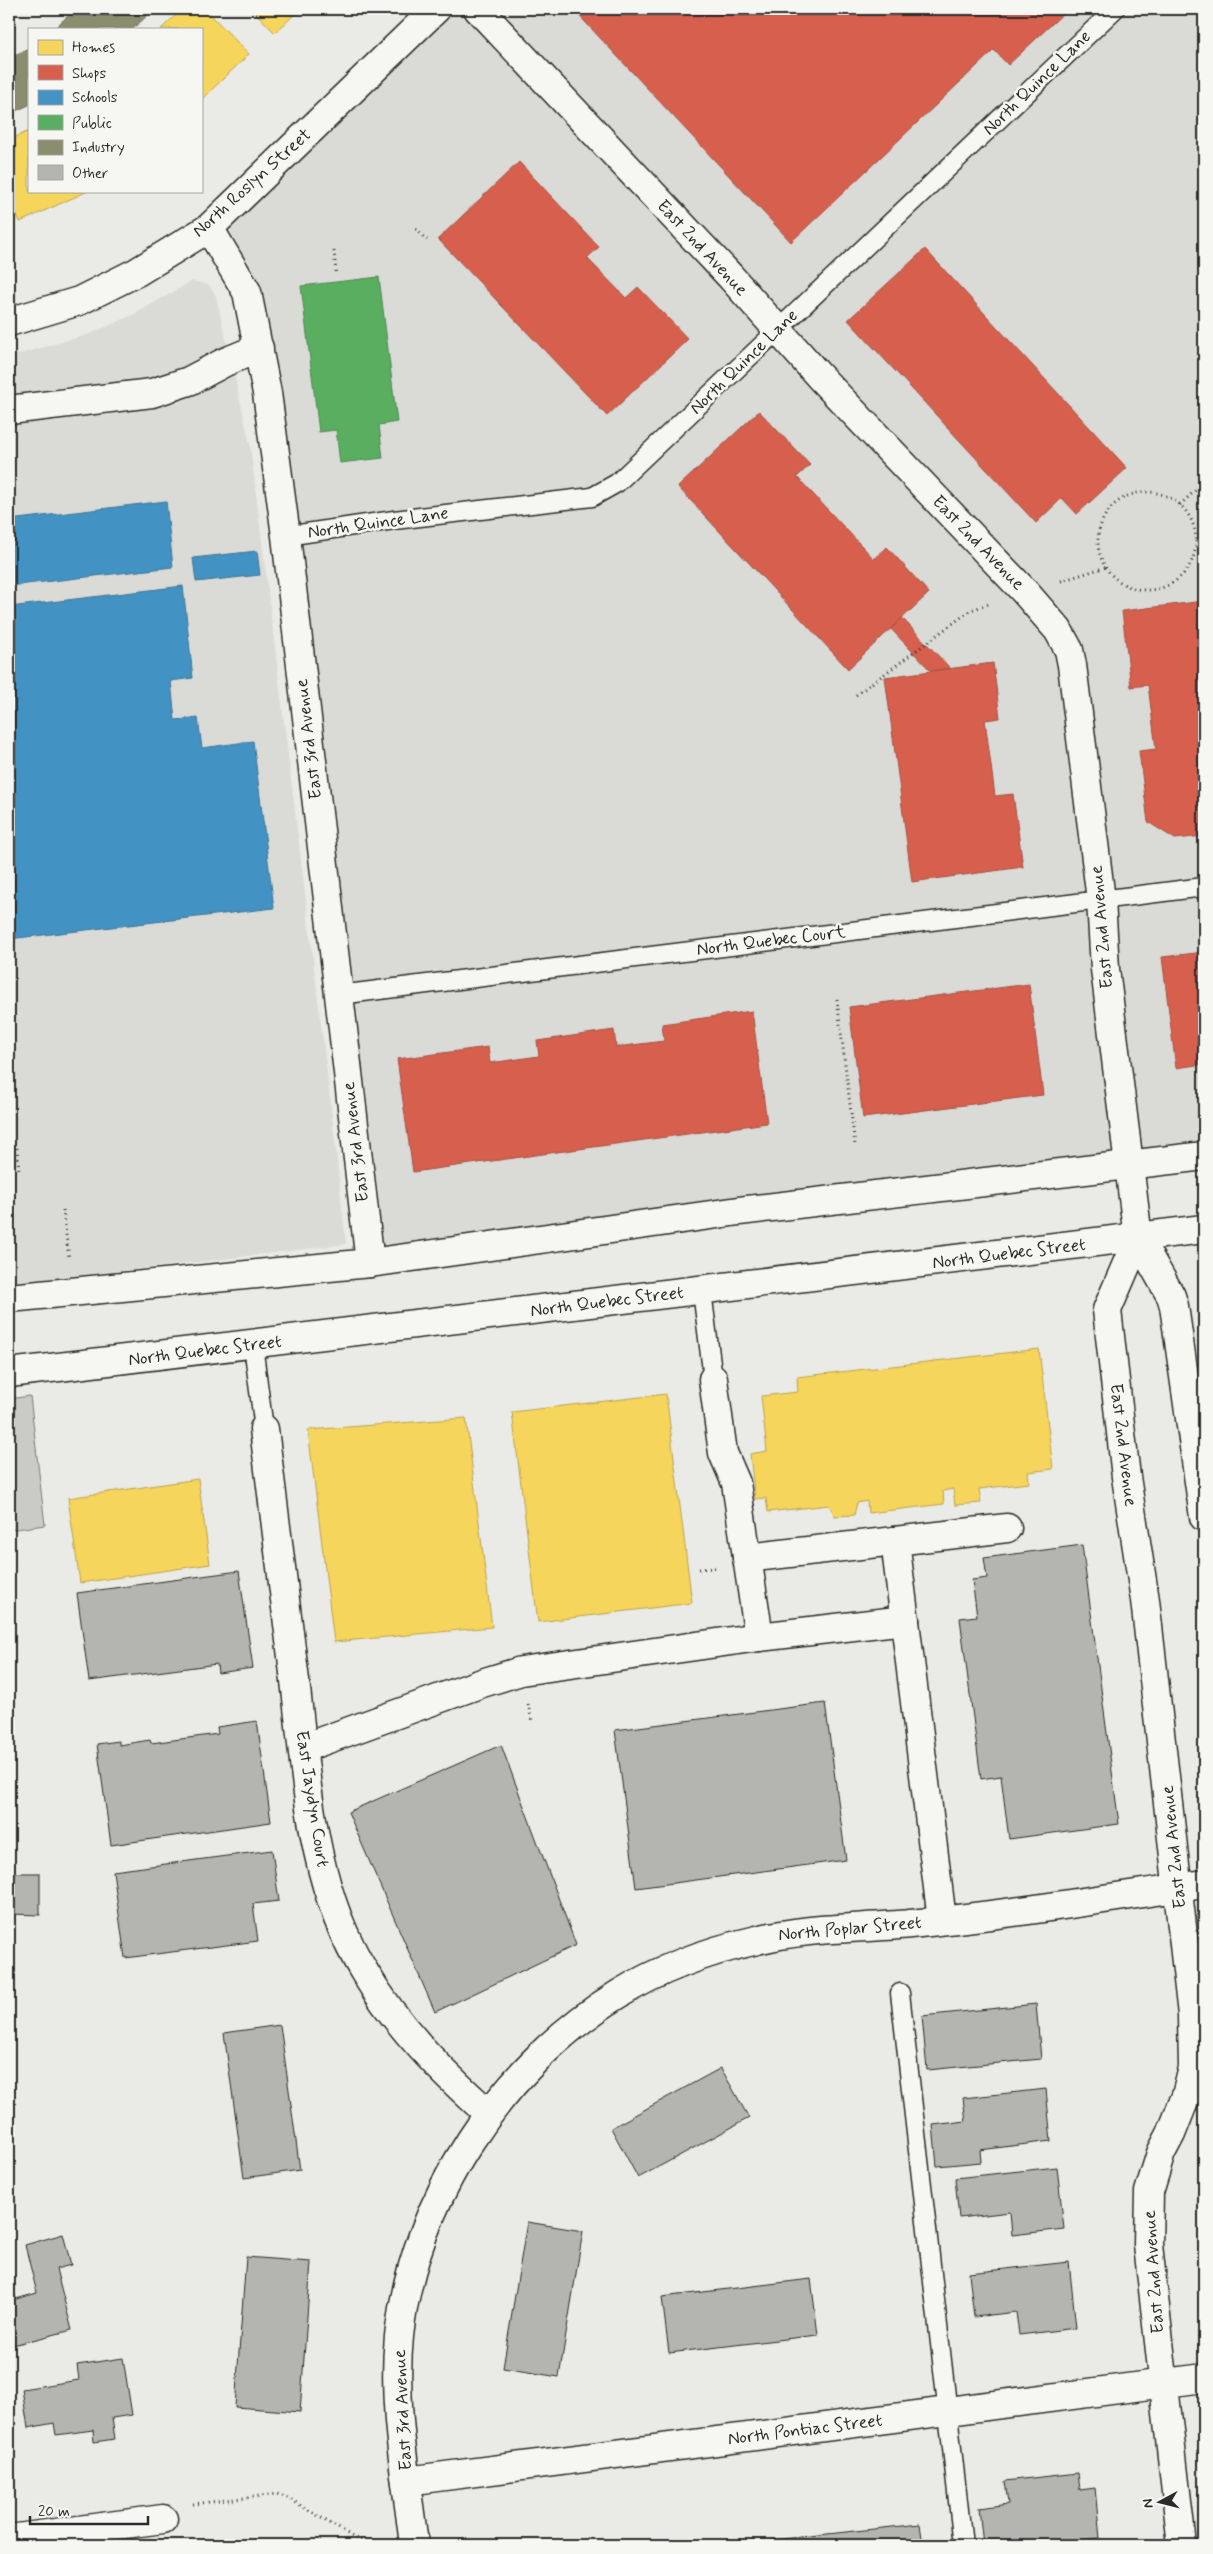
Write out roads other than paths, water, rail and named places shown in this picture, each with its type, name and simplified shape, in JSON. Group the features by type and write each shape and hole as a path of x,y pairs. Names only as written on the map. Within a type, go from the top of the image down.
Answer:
{"street":[{"name":"North Roslyn Street","path":"9,322 53,310 88,297 137,272 208,228 436,9"},
{"name":"East 2nd Avenue","path":"478,9 1025,592 1058,630 1064,640 1072,665 1101,900 1105,969 1138,1238 1172,1296 1204,1517"},
{"name":"East 3rd Avenue","path":"208,228 246,292 259,348 286,536 370,1263"},
{"path":"9,410 152,393 189,381 225,362 259,348"},
{"path":"9,1298 370,1263 729,1213 1204,1156"},
{"name":"North Quebec Street","path":"9,1374 1204,1229"},
{"name":"East 2nd Avenue","path":"1138,1238 1107,1310 1126,1477 1192,1886 1193,2068 1186,2096 1171,2134 1161,2153 1149,2192 1148,2214 1148,2245 1182,2545"},
{"path":"713,1379 724,1453 736,1483 759,1637"},
{"name":"East Jaydyn Court","path":"264,1429 312,1824 322,1869 341,1924 364,1972 394,2017 419,2046 489,2114"},
{"path":"747,1558 1007,1528"},
{"path":"895,1541 942,1920"},
{"path":"303,1748 473,1686 521,1671 759,1637 905,1620"},
{"name":"North Poplar Street","path":"489,2114 541,2055 595,2009 622,1992 690,1959 758,1939 800,1931 942,1920 1192,1886"},
{"name":"East 3rd Avenue","path":"414,2545 400,2428 399,2336 417,2251 442,2190 489,2114"},
{"name":"North Pontiac Street","path":"406,2481 1204,2378"},
{"path":"9,2539 163,2519"}],"lane":[{"name":"North Quince Lane","path":"286,536 429,516 592,497 617,483 1115,9"},
{"name":"North Quebec Court","path":"339,995 1204,887"},
{"path":"702,1291 713,1379"},
{"path":"253,1345 264,1429"},
{"path":"900,1993 963,2545"}]}
